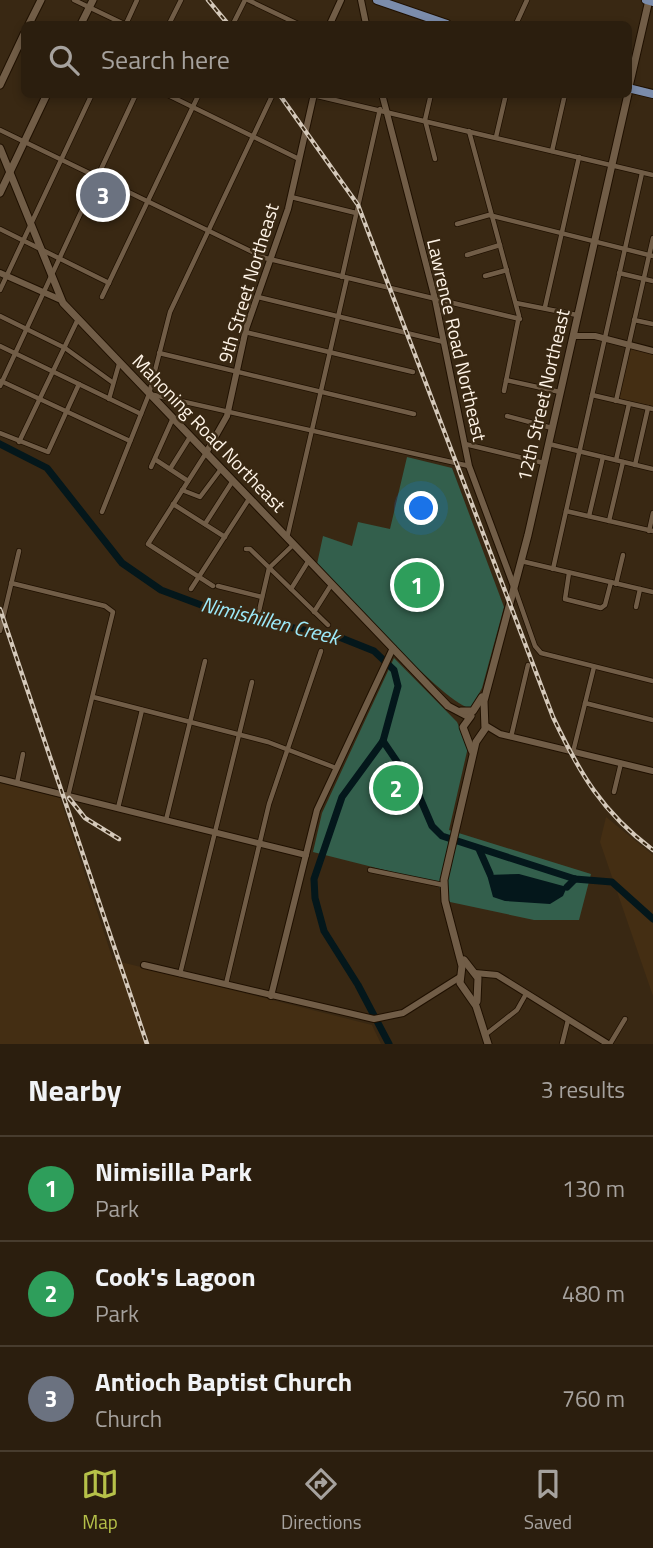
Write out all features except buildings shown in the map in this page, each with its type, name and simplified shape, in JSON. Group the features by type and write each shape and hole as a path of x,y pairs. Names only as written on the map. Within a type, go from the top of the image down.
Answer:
{"main road":[{"path":"30,21 41,0"},
{"path":"377,0 438,21"},
{"name":"12th Street Northeast","path":"632,73 649,1"},
{"path":"82,21 91,4"},
{"path":"0,85 21,40"},
{"path":"632,91 653,94"},
{"path":"1,189 45,98"},
{"name":"12th Street Northeast","path":"476,736 484,723 484,701 521,561 626,98"},
{"name":"Mahoning Road Northeast","path":"0,148 61,300 332,584 391,651 435,691 463,725 476,736"},
{"path":"435,691 461,711 471,712 480,703 494,671"},
{"name":"12th Street Northeast","path":"463,725 484,701"},
{"name":"Mahoning Road Northeast","path":"449,706 484,723"},
{"path":"476,736 443,886 458,947 464,988 477,1006"},
{"path":"458,947 474,972 478,984 477,1006 488,1044"},
{"path":"461,976 474,972"},
{"path":"464,988 471,990 478,984"}],"street":[{"path":"74,0 91,4 120,21"},
{"path":"126,21 137,0"},
{"path":"170,21 181,0"},
{"path":"235,21 247,0 292,21"},
{"path":"331,21 341,0"},
{"path":"361,0 365,21"},
{"path":"517,21 527,0"},
{"path":"0,290 3,274 24,241 90,98"},
{"path":"130,441 1,383 134,98"},
{"path":"174,98 299,159"},
{"path":"102,298 197,98"},
{"path":"102,512 149,394 170,312 271,98"},
{"name":"9th Street Northeast","path":"199,577 148,544 206,453 228,412 245,332 290,197 311,98"},
{"path":"326,98 653,175"},
{"name":"Lawrence Road Northeast","path":"382,98 383,110 435,299 469,466 514,589"},
{"path":"430,98 425,120 435,159"},
{"path":"496,137 505,98"},
{"path":"552,151 564,98"},
{"path":"259,611 270,568 291,541 339,316 356,213 383,110"},
{"path":"0,130 270,260 520,319"},
{"path":"469,131 520,319 504,391"},
{"path":"545,307 579,158"},
{"path":"553,569 642,173"},
{"path":"290,197 356,213"},
{"path":"457,224 492,216 651,255"},
{"path":"0,229 109,283"},
{"path":"616,401 653,238"},
{"path":"467,255 500,245"},
{"path":"485,276 507,270"},
{"path":"619,273 653,281"},
{"path":"3,274 61,300"},
{"path":"258,297 444,342"},
{"path":"516,303 577,315"},
{"path":"0,316 65,348 112,382"},
{"path":"19,442 78,320"},
{"path":"634,320 653,324"},
{"path":"245,332 413,372"},
{"path":"573,336 606,339 653,351"},
{"path":"0,346 141,414"},
{"path":"159,353 414,414"},
{"path":"109,399 120,363"},
{"path":"506,380 560,392"},
{"path":"0,433 48,452 79,384"},
{"path":"149,394 469,466"},
{"path":"592,395 650,409 635,465"},
{"path":"616,460 629,404"},
{"path":"507,416 552,428"},
{"path":"151,467 173,418"},
{"path":"170,469 191,436"},
{"path":"465,444 544,463"},
{"path":"548,444 653,469"},
{"path":"589,516 603,457"},
{"path":"156,460 188,481"},
{"path":"609,521 623,462"},
{"path":"182,490 200,497 221,469"},
{"path":"205,524 233,481"},
{"path":"191,589 250,498"},
{"path":"173,504 225,537"},
{"path":"566,511 651,531 653,513"},
{"path":"246,549 250,549 328,625"},
{"path":"0,628 19,551"},
{"path":"569,573 564,598 603,607 623,555"},
{"path":"291,589 309,560"},
{"path":"521,561 653,592"},
{"path":"199,577 216,586 262,597"},
{"path":"11,583 112,609 112,621 68,796"},
{"path":"314,612 332,584"},
{"path":"514,589 538,652 653,681"},
{"path":"635,607 640,589"},
{"path":"226,985 260,843 321,651"},
{"path":"271,996 317,810 391,651"},
{"path":"166,820 205,661"},
{"path":"511,737 528,665"},
{"path":"573,752 594,667"},
{"path":"180,974 252,682"},
{"path":"93,697 289,748 336,768"},
{"path":"585,703 653,720"},
{"path":"118,808 142,710"},
{"path":"484,723 500,734 653,771"},
{"path":"476,736 500,734"},
{"path":"17,783 23,754"},
{"path":"614,792 621,763"},
{"path":"0,779 306,855"},
{"path":"370,870 443,886"},
{"path":"144,965 366,1019 383,1019 403,1013 456,986 464,988"},
{"path":"474,972 493,973 609,1044 625,1019"},
{"path":"437,995 461,976"},
{"path":"478,984 489,977 503,980"},
{"path":"485,1035 517,1010 527,994"},
{"path":"562,1044 568,1020"}],"shaded area":[{"path":"629,346 653,352 653,409 617,400"},
{"path":"0,783 60,798 113,960 372,1025 381,1044 0,1044"},
{"path":"606,817 653,855 653,996 600,842"},
{"path":"519,874 567,887 563,896 550,904 505,901 493,897 487,875"}],"green space":[{"path":"407,457 452,468 504,607 482,688 471,708 459,703 418,669 317,564 323,536 352,546 358,522 390,529"},
{"path":"394,658 457,722 468,747 449,830 591,874 579,920 534,920 450,902 436,883 313,852 322,813"}],"waterway":[{"name":"Nimishillen Creek","path":"0,444 47,468 122,563 161,590 228,615 339,637 374,651 394,670 398,686 383,741 342,797 314,879 315,898 324,931 358,985 389,1044"},
{"path":"383,741 417,791 432,826 442,836 575,879 612,882 653,919"},
{"path":"479,849 490,874"},
{"path":"567,887 575,879"}],"railway":[{"path":"208,0 226,21"},
{"path":"282,98 358,205 563,738 583,774 606,806 653,850"},
{"path":"0,609 147,1044"},
{"path":"69,798 85,818 119,839"}],"place":[{"name":"Antioch Baptist Church","path":"103,195"},
{"name":"Nimisilla Park","path":"417,585"},
{"name":"Cook's Lagoon","path":"396,788"}]}
